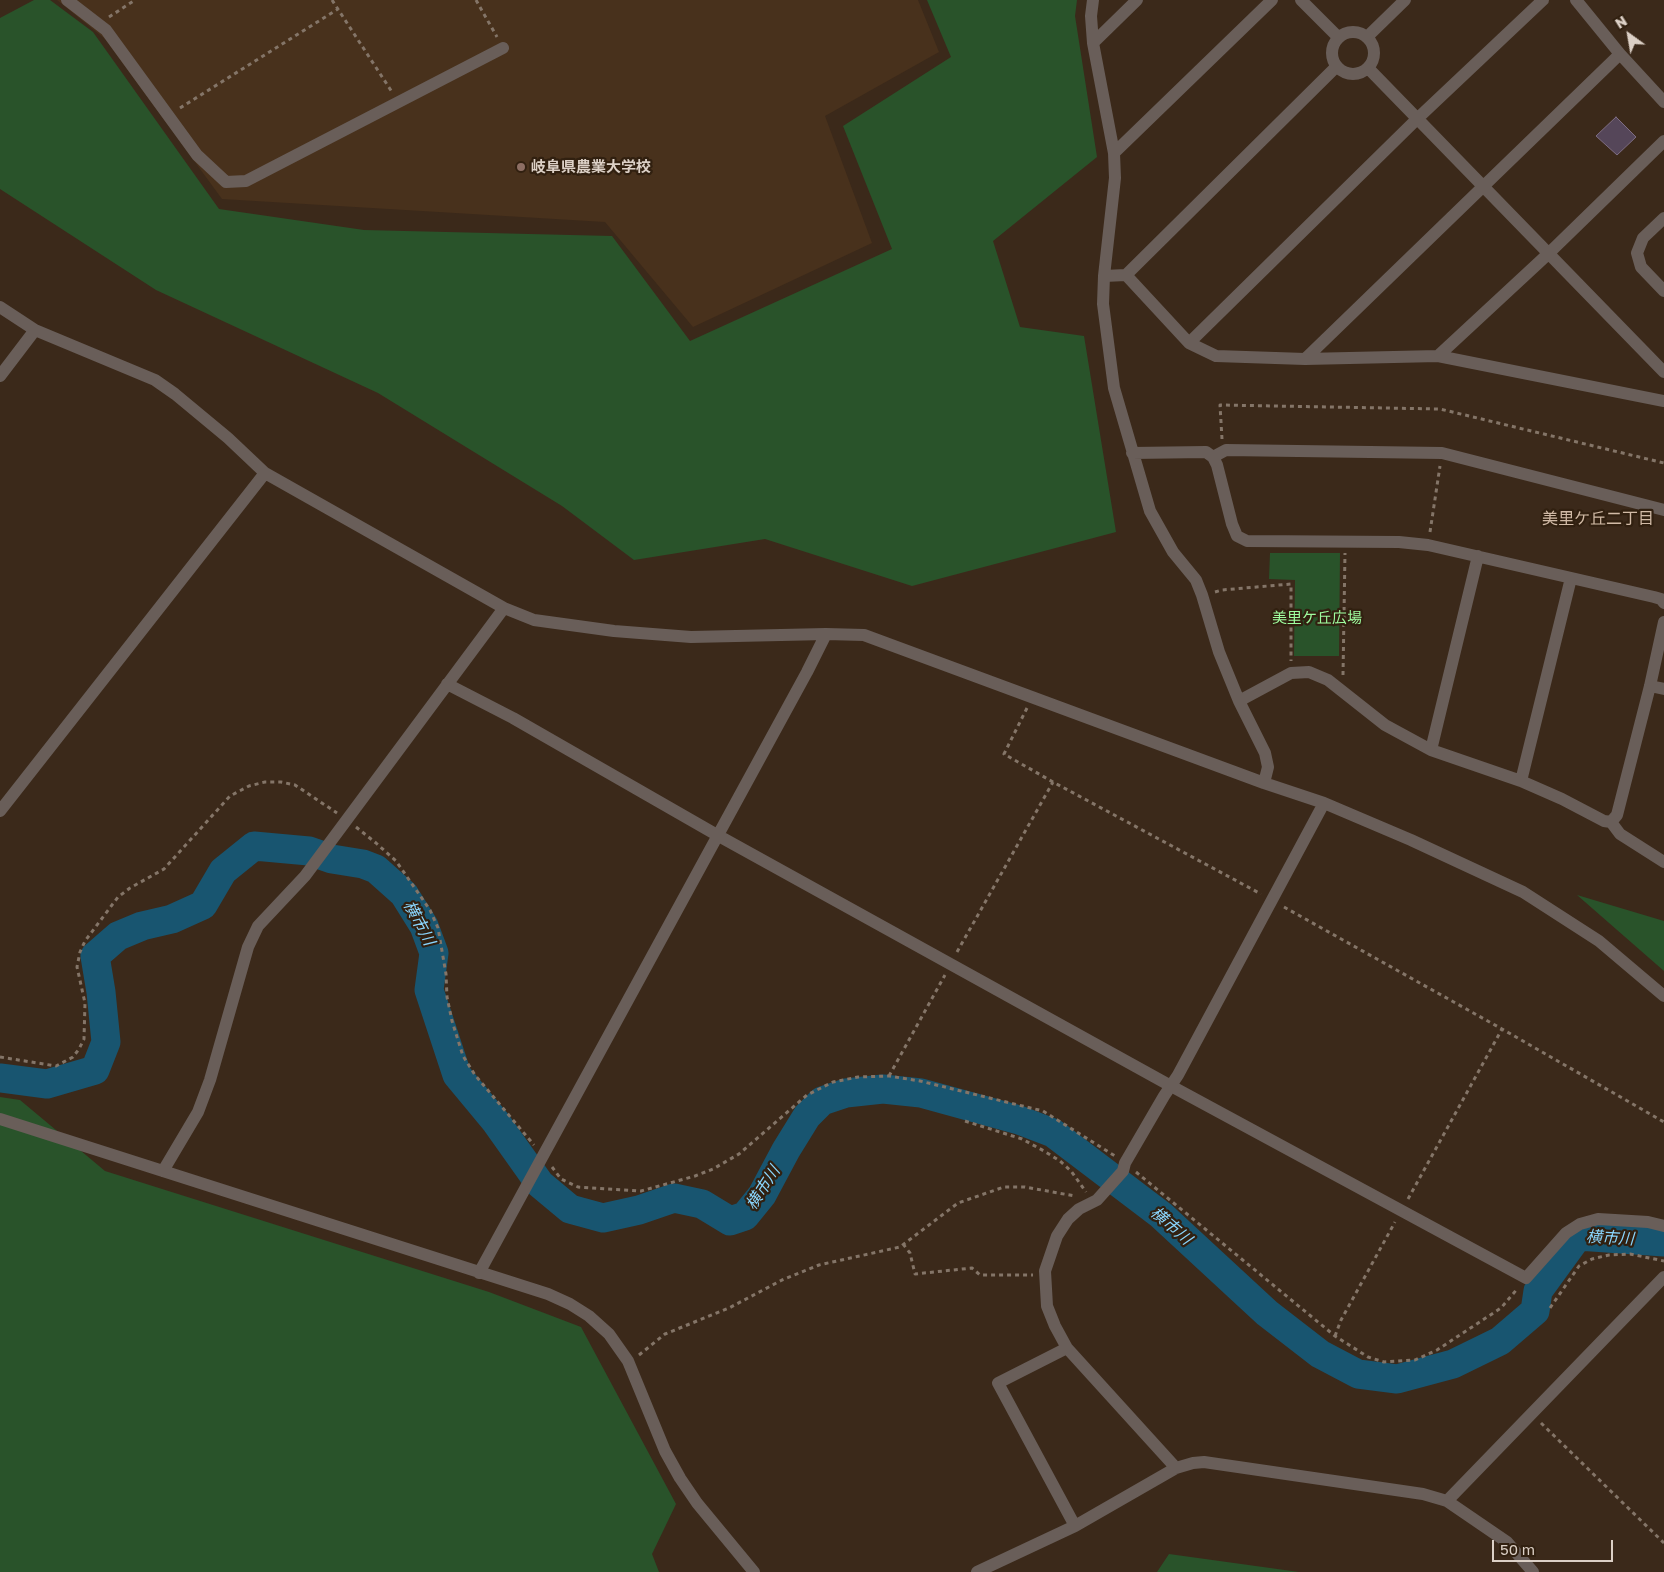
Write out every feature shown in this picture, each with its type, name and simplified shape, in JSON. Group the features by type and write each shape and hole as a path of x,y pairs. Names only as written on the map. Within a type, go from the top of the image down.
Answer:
{"street":[{"path":"67,0 106,30 196,155 226,182 246,181 503,48"},
{"path":"1093,0 1091,16 1092,43 1114,153 1115,178 1104,276 1103,304 1114,388 1150,511 1173,552 1196,580 1219,652 1239,701 1265,753 1268,767 1264,783"},
{"path":"1092,43 1137,0"},
{"path":"1114,153 1272,0"},
{"path":"1301,0 1338,38"},
{"path":"1367,37 1405,0"},
{"path":"1189,343 1418,118 1544,0"},
{"path":"1576,0 1620,54 1664,102"},
{"path":"1349,32 1355,32 1367,37 1373,48 1374,55 1368,68 1363,72 1349,74 1336,67 1331,55 1334,42 1338,38 1349,32"},
{"path":"1305,359 1620,54"},
{"path":"1104,276 1126,275 1336,67"},
{"path":"1368,68 1664,372"},
{"path":"1438,356 1548,254 1664,141"},
{"path":"1664,218 1644,238 1637,253 1641,267 1664,291"},
{"path":"1126,275 1189,343 1216,356 1305,359 1438,356 1664,401"},
{"path":"0,307 35,330 155,380 228,438 265,473 504,608 534,620 614,631 691,637 864,635 1264,783 1324,803 1523,892 1599,942 1664,996"},
{"path":"0,376 35,330"},
{"path":"1213,457 1226,450 1442,453 1664,510"},
{"path":"1132,453 1206,452 1213,457 1217,465 1232,524 1237,536 1247,541 1399,542 1428,545 1654,597 1664,603"},
{"path":"0,812 265,473"},
{"path":"1431,750 1478,556"},
{"path":"1520,781 1571,578"},
{"path":"163,1171 198,1112 210,1080 248,947 258,926 305,876 504,608"},
{"path":"1611,822 1617,815 1650,686 1664,622"},
{"path":"479,1272 826,634"},
{"path":"1239,701 1291,673 1309,672 1328,680 1385,725 1431,750 1520,781 1562,799 1604,821 1611,822 1620,834 1664,862"},
{"path":"447,684 513,718 717,836 1171,1086 1526,1278 1566,1233 1580,1224 1598,1220 1648,1222 1664,1226"},
{"path":"1650,686 1664,690"},
{"path":"1176,1468 1067,1348 1047,1306 1045,1271 1057,1236 1068,1219 1093,1201 1124,1167 1171,1086 1324,803"},
{"path":"0,1119 548,1294 570,1304 589,1316 609,1334 628,1361 665,1451 680,1478 697,1503 754,1572"},
{"path":"1447,1501 1664,1277"},
{"path":"1067,1348 998,1383 1075,1526"},
{"path":"977,1572 1075,1526 1176,1468 1193,1463 1216,1463 1423,1494 1447,1501 1507,1542 1533,1572"}],"path":[{"path":"98,24 135,0"},
{"path":"332,0 398,102"},
{"path":"476,0 503,48"},
{"path":"168,115 338,9"},
{"path":"1226,450 1221,436 1220,405 1440,409 1664,463"},
{"path":"1428,545 1442,453"},
{"path":"1342,691 1345,543"},
{"path":"1202,596 1222,590 1291,584 1291,673"},
{"path":"1032,697 1004,754 1271,900 1664,1122"},
{"path":"0,1057 56,1066 73,1056 84,1039 84,1003 78,968 80,952 85,941 118,898 130,888 164,868 230,796 249,786 265,782 282,782 295,785 347,820 396,861 430,910 438,928 446,974 447,997 463,1056 475,1076 561,1178 578,1187 641,1191 695,1176 713,1169 739,1154 807,1095 834,1082 858,1077 889,1076 920,1081 1044,1111 1124,1167 1335,1336 1368,1357 1384,1362 1415,1360 1437,1350 1501,1308 1526,1278"},
{"path":"889,1076 1053,782"},
{"path":"1335,1336 1341,1320 1359,1286 1502,1029"},
{"path":"965,1121 1022,1139 1044,1150 1071,1171 1093,1201"},
{"path":"628,1361 646,1351 653,1342 665,1334 729,1308 782,1280 819,1265 900,1247 958,1203 1004,1187 1025,1187 1093,1201"},
{"path":"904,1244 910,1253 915,1274 972,1268 980,1276 1045,1275"},
{"path":"1550,1308 1579,1266 1592,1259 1609,1255 1630,1254 1664,1261"},
{"path":"1532,1414 1664,1542"}],"shaded area":[{"name":"岐阜県農業大学校","path":"57,0 918,0 939,52 825,116 872,243 693,327 605,222 222,199 105,39"}],"green space":[{"path":"34,0 50,0 93,32 219,209 364,230 612,236 690,341 892,249 843,126 951,57 927,0 1077,0 1075,16 1097,157 993,241 1020,327 1084,336 1116,532 912,586 765,539 634,560 562,506 378,393 156,290 0,189 0,18"},
{"name":"美里ケ丘広場","path":"1270,553 1340,553 1339,656 1294,656 1295,580 1269,579"},
{"path":"1577,895 1664,921 1664,971"},
{"path":"0,1097 20,1100 105,1171 489,1292 581,1327 676,1504 652,1554 659,1572 0,1572"},
{"path":"1169,1554 1299,1572 1157,1572"}],"building":[{"path":"1616,117 1636,137 1617,155 1596,136"}],"waterway":[{"name":"横市川","path":"0,1078 47,1084 95,1070 106,1042 95,956 118,936 142,926 172,919 203,905 223,871 254,846 309,851 332,859 363,864 376,869 404,894 424,926 434,953 429,990 457,1075 496,1122 540,1184 570,1209 603,1218 639,1210 674,1198 702,1204 730,1221 745,1216 762,1195 807,1116 822,1101 846,1093 883,1089 921,1093 1019,1120 1053,1133 1161,1215 1267,1313 1320,1354 1358,1374 1397,1379 1453,1364 1500,1341 1535,1311 1538,1291 1578,1236 1664,1242"}],"place":[{"name":"岐阜県農業大学校","path":"521,167"}],"district":[{"name":"美里ケ丘二丁目","path":"1598,519"}]}
